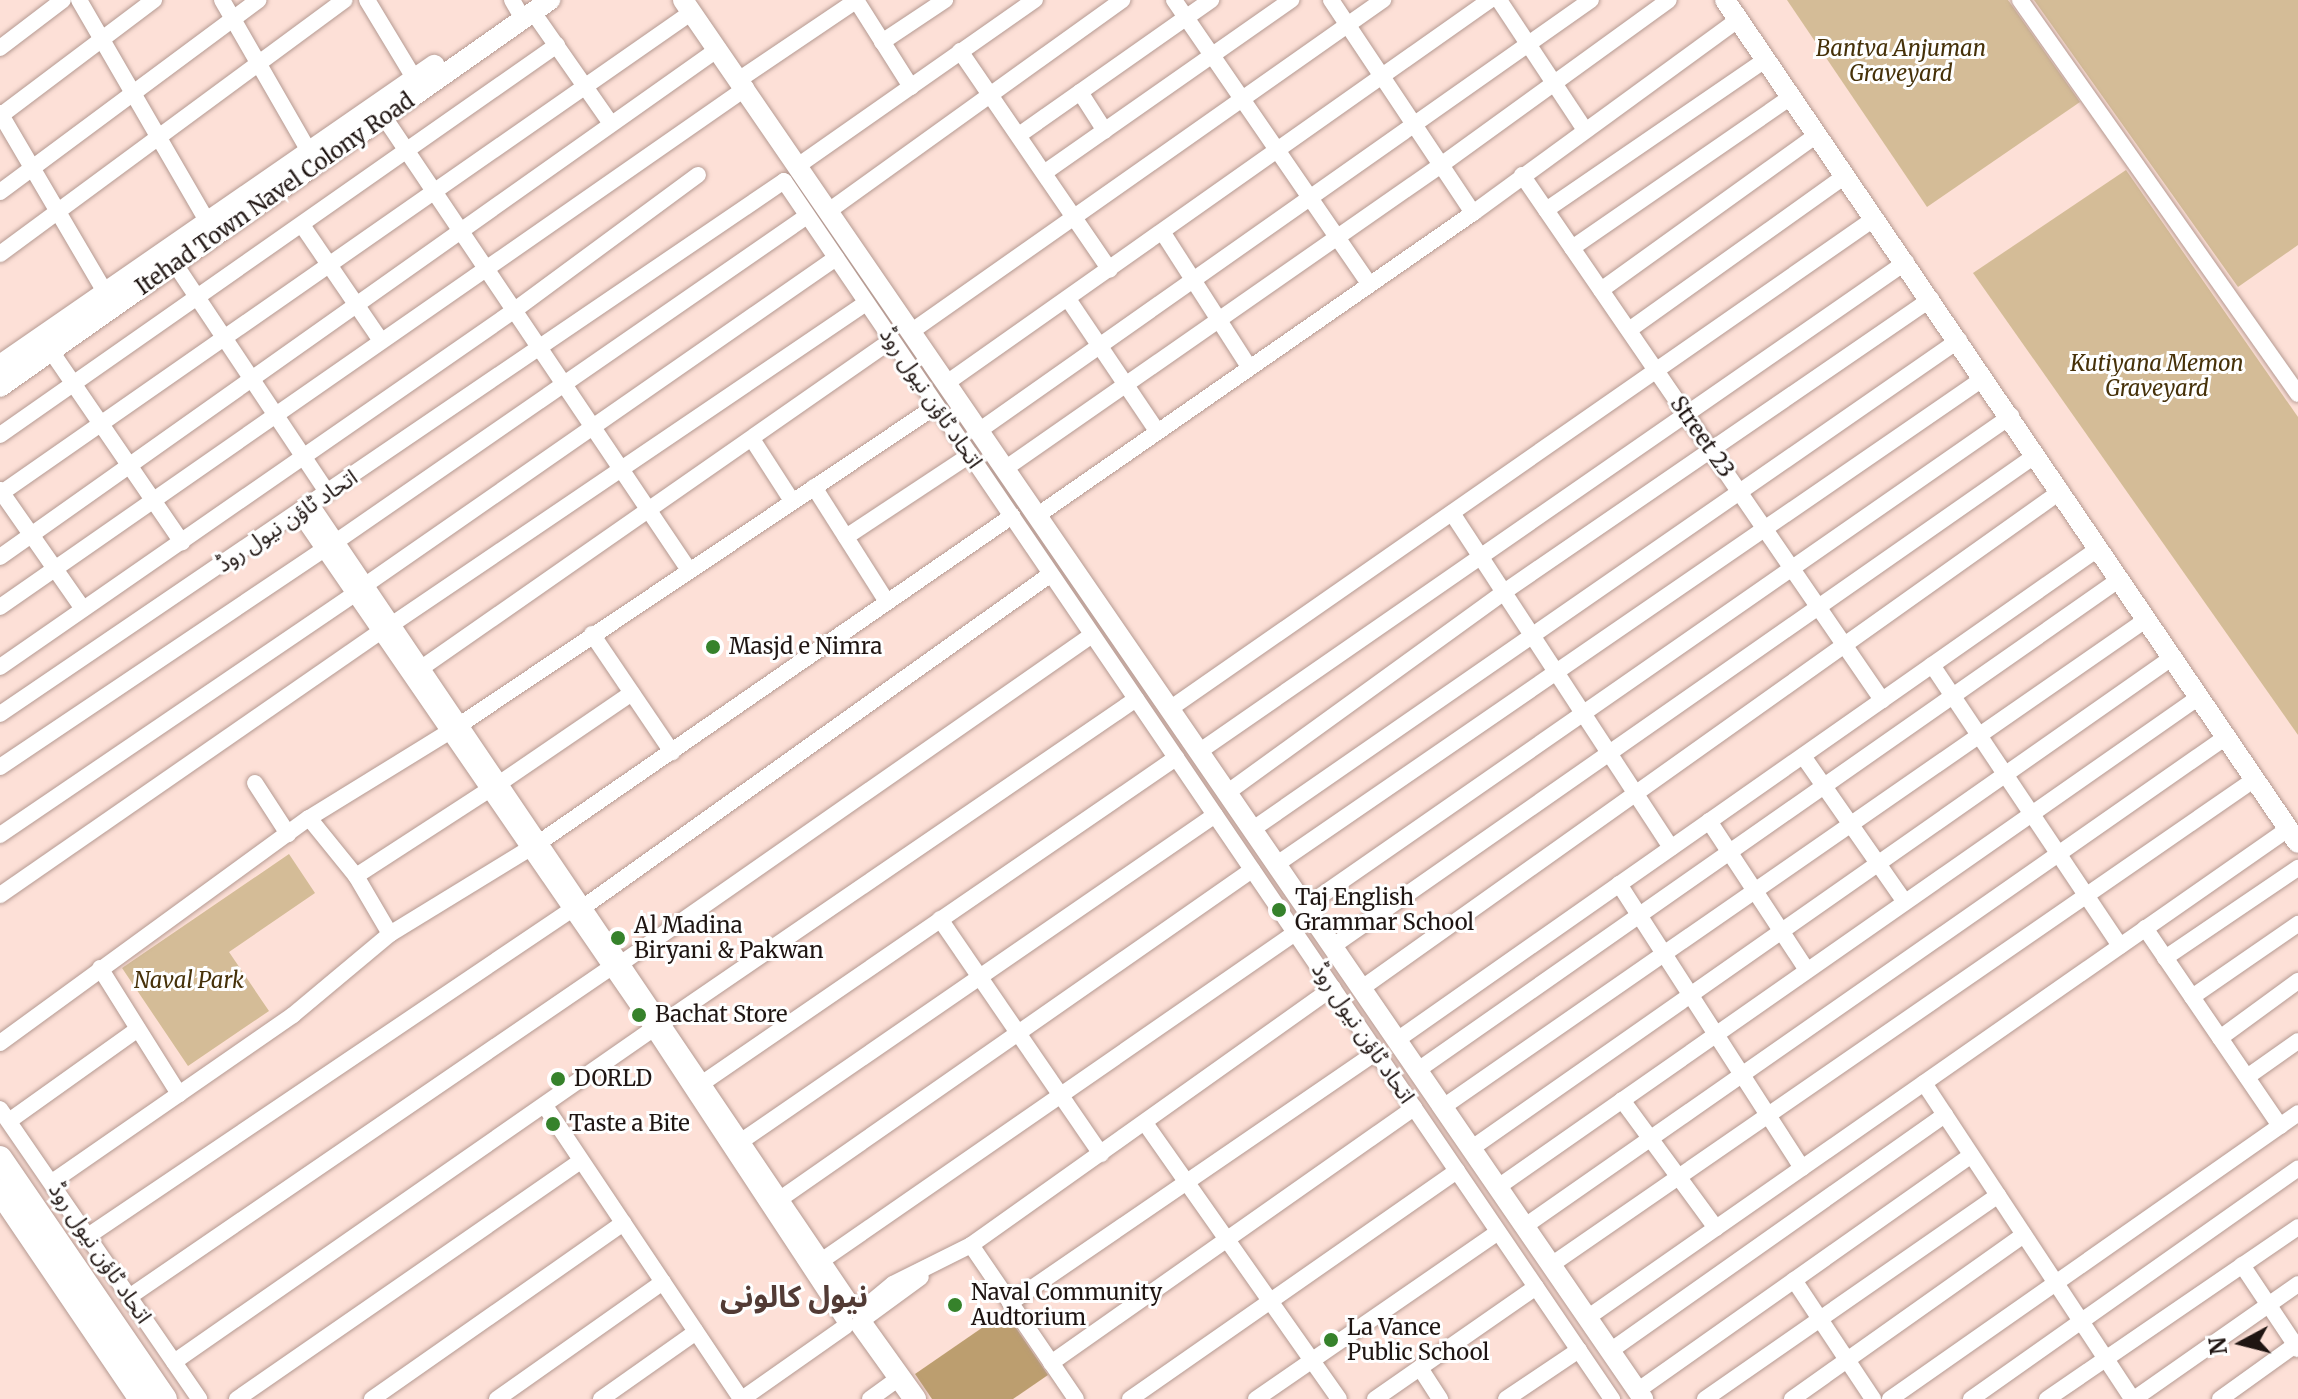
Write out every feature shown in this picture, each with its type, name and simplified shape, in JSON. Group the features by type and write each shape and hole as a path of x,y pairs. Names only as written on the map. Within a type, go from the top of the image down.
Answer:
{"main road":[{"path":"0,1158 141,1399"},
{"path":"0,1191 165,1399"},
{"path":"855,1320 896,1392"},
{"path":"855,1320 915,1399"}],"street":[{"path":"0,48 63,0"},
{"path":"79,0 212,228"},
{"path":"110,301 0,115 154,0"},
{"path":"222,0 312,157"},
{"path":"0,192 259,0"},
{"path":"0,254 344,0"},
{"path":"367,0 418,85"},
{"path":"0,607 484,270 856,0 911,87"},
{"path":"882,42 945,0"},
{"path":"799,165 1035,0"},
{"path":"830,210 1122,0"},
{"path":"1174,0 1369,284"},
{"path":"1019,135 1211,0"},
{"path":"1044,173 1291,0"},
{"path":"1331,0 1473,213"},
{"path":"912,331 1383,0"},
{"path":"948,382 1278,153 1490,0"},
{"path":"1499,0 1585,130"},
{"path":"980,430 1591,0"},
{"path":"1006,468 1441,165 1669,0"},
{"path":"1587,1318 2145,928 2293,836 2011,416 1725,0"},
{"path":"2020,0 2298,394"},
{"path":"527,6 611,124"},
{"name":"Itehad Town Navel Colony Road","path":"2,372 110,301 527,6"},
{"path":"83,609 1,492 586,85 687,6 830,210 1640,1395 1794,1280 1971,1155"},
{"path":"1038,515 1473,213 1738,20"},
{"path":"0,435 557,45"},
{"path":"0,557 718,49"},
{"path":"960,51 1110,270"},
{"path":"1546,210 1765,60"},
{"name":"Itehad Town Navel Colony Road","path":"312,157 384,117 418,85"},
{"path":"1080,92 1105,131"},
{"path":"1572,248 1791,97"},
{"path":"384,117 538,352 689,570"},
{"path":"1601,290 1817,135"},
{"path":"0,667 512,312 698,175"},
{"name":"Street 23","path":"1522,175 1882,700"},
{"path":"1629,330 1845,176"},
{"name":"اتحاد ٹاؤن نیول روڈ","path":"0,714 306,510 784,181 1612,1399"},
{"path":"0,767 331,545 807,216"},
{"path":"1171,708 1875,218"},
{"path":"302,225 381,341"},
{"name":"Itehad Town Navel Colony Road","path":"2,372 51,351 110,301 175,264 212,228"},
{"path":"1163,233 1249,367"},
{"path":"0,835 836,258"},
{"path":"1200,751 1906,262"},
{"path":"175,264 328,493"},
{"path":"1068,299 1157,431"},
{"path":"1228,792 1504,592 1931,299"},
{"path":"0,895 386,628 866,303"},
{"path":"420,669 892,340"},
{"path":"1253,829 1959,340"},
{"path":"51,351 182,542"},
{"path":"1277,864 1984,378"},
{"path":"0,1043 309,818 452,729 936,406"},
{"path":"1306,906 2011,416"},
{"path":"752,439 792,501"},
{"path":"846,537 970,455"},
{"path":"1333,946 2036,455"},
{"path":"814,487 887,602"},
{"path":"1362,988 2061,491"},
{"path":"306,510 492,788 658,1025 855,1320"},
{"path":"1452,513 1671,848"},
{"path":"52,1182 293,1015 390,934 534,845 1012,516"},
{"path":"1397,1040 2099,548"},
{"path":"88,1236 578,908 1051,574"},
{"path":"1418,1070 2120,579"},
{"path":"1443,1107 2147,619"},
{"path":"386,628 420,669 452,729"},
{"path":"592,634 672,752"},
{"path":"129,1297 617,965 1092,635"},
{"path":"1472,1148 2173,657"},
{"path":"1932,665 2120,946"},
{"path":"356,876 632,693"},
{"path":"1498,1187 2199,697"},
{"path":"174,1362 658,1025 1136,699"},
{"path":"1525,1226 2226,737"},
{"path":"1803,756 1905,902"},
{"path":"704,1082 1176,758"},
{"path":"1551,1265 2255,779"},
{"path":"255,783 288,834"},
{"path":"743,1140 1215,815"},
{"path":"309,818 356,876 390,934"},
{"path":"1709,821 1807,970"},
{"path":"2165,958 2298,868"},
{"path":"783,1197 1252,870"},
{"path":"1619,884 1802,1168"},
{"path":"940,919 1101,1154"},
{"path":"2192,997 2298,924"},
{"path":"2145,928 2280,1126"},
{"path":"824,1259 1295,933"},
{"path":"100,968 179,1094"},
{"path":"2220,1038 2298,981"},
{"path":"545,1106 742,1399 931,1268 971,1245 1333,988"},
{"path":"658,1025 704,1082 783,1197 824,1259 855,1320"},
{"path":"4,1115 138,1029"},
{"path":"2247,1077 2298,1041"},
{"path":"1010,1303 1376,1052"},
{"path":"1924,1083 2133,1399 2298,1284"},
{"path":"1622,1100 1716,1228"},
{"path":"1051,1363 1414,1108"},
{"path":"1890,1399 2298,1113"},
{"name":"اتحاد ٹاؤن نیول روڈ","path":"4,1115 199,1399"},
{"path":"1610,1351 1945,1115"},
{"path":"1145,1123 1339,1399"},
{"path":"237,1399 581,1161"},
{"path":"1971,1399 2298,1168"},
{"path":"1130,1399 1457,1171"},
{"path":"1705,1399 1998,1195"},
{"path":"372,1399 623,1223"},
{"path":"2047,1399 2298,1227"},
{"path":"1256,1399 1498,1232"},
{"path":"1792,1399 2024,1235"},
{"path":"971,1245 1076,1399"},
{"path":"2220,1399 2297,1346 2242,1265"},
{"path":"1794,1280 1873,1399"},
{"path":"497,1399 663,1282"},
{"path":"1375,1399 1536,1287"},
{"path":"601,1399 696,1332"},
{"path":"1506,1399 1579,1350"},
{"path":"1420,1368 1440,1399"},
{"path":"870,1399 896,1392"}],"green space":[{"name":"Bantva Anjuman Graveyard","path":"1787,0 2008,0 2080,102 1927,207"},
{"path":"2034,0 2298,0 2298,245 2238,287"},
{"name":"Kutiyana Memon Graveyard","path":"2126,170 2298,417 2298,735 1973,273"},
{"name":"Naval Park","path":"289,854 315,893 229,952 269,1011 188,1066 122,968"}],"shaded area":[{"path":"1005,1312 1048,1375 1013,1399 932,1399 915,1374"}],"place":[{"name":"Masjd e Nimra","path":"713,647"},
{"name":"Taj English Grammar School","path":"1279,910"},
{"name":"Al Madina Biryani & Pakwan","path":"618,938"},
{"name":"Bachat Store","path":"639,1015"},
{"name":"DORLD","path":"558,1079"},
{"name":"Taste a Bite","path":"553,1124"},
{"name":"Naval Community Audtorium","path":"955,1305"},
{"name":"La Vance Public School","path":"1331,1340"}],"district":[{"name":"نیول کالونی","path":"794,1296"}]}
